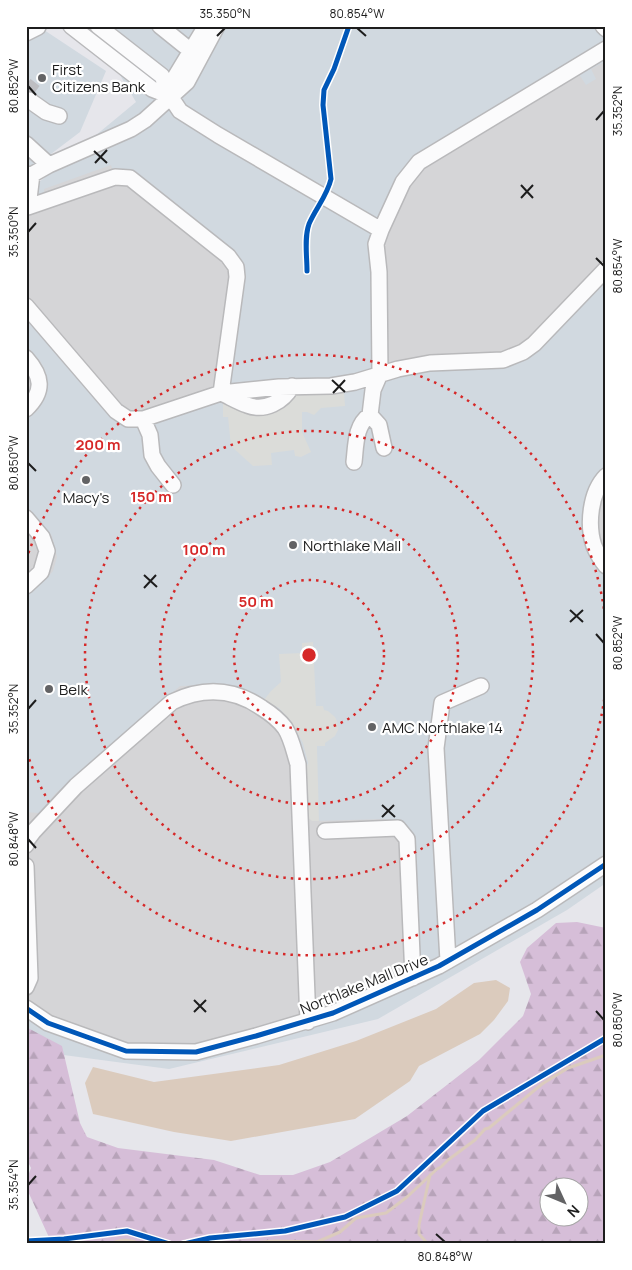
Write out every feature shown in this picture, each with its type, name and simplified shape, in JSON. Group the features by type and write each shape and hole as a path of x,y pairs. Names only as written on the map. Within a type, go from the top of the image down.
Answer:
{"street":[{"path":"26,33 38,26"},
{"path":"72,26 152,89 170,96"},
{"path":"98,26 162,76 170,96 180,111 381,230"},
{"path":"160,26 191,51"},
{"path":"170,96 174,79 206,26"},
{"path":"217,26 191,76 183,87 170,96 145,120 124,132 49,165 29,176 28,207 116,177 130,178 228,256 236,267 237,277 221,393"},
{"path":"603,26 606,29"},
{"path":"384,448 379,425 370,415 373,390 380,374 379,272 376,244 403,182 419,162 606,49"},
{"path":"124,132 142,116 148,104 149,92 138,78"},
{"path":"30,99 53,106 59,116"},
{"path":"26,144 49,165"},
{"path":"26,306 116,412 128,419 143,419 221,393 292,386 331,386 430,364 504,360 523,352 545,334 606,269"},
{"path":"26,358 36,370 40,383 33,403 26,409"},
{"path":"354,462 360,426 364,419 370,415"},
{"path":"143,419 150,435 152,455 173,486"},
{"path":"606,476 600,482 595,495 591,526 594,545 606,566"},
{"path":"26,518 42,536 48,550 41,572 26,586"},
{"path":"448,961 436,748 442,703 481,686"},
{"path":"26,845 33,832 76,786 172,702 187,695 208,692 234,693 252,700 269,712 284,728 292,743 298,764 308,1022"},
{"path":"325,830 398,828 407,839 413,978"},
{"name":"Northlake Mall Drive","path":"26,1008 48,1023 126,1051 196,1052 308,1022 413,978 448,961 537,910 606,864"},
{"path":"26,866 30,978 26,987"}],"shaded area":[{"path":"26,26 38,26 106,71 80,132 26,173"},
{"path":"91,26 606,26 606,883 567,910 378,1019 169,1069 26,1050 26,193 136,102"},
{"path":"606,61 606,269 523,352 380,374 376,244 411,170 575,68 586,85 596,79 591,69"},
{"path":"111,165 115,177 130,178 236,267 221,393 128,419 26,306 26,207 45,202 44,189"},
{"path":"26,345 40,361 45,370 47,381 45,397 38,410 26,419"},
{"path":"344,391 345,406 321,408 314,415 302,412 302,432 311,452 301,457 295,456 294,450 271,453 272,465 253,466 231,446 228,417 223,417 223,400 241,406 295,394"},
{"path":"606,476 606,566 591,529"},
{"path":"26,505 52,536 57,557 53,571 26,596"},
{"path":"313,642 316,706 323,706 324,710 335,717 338,730 335,736 325,743 325,746 317,746 319,821 312,821 305,815 305,771 308,763 303,743 291,721 279,708 264,700 281,682 279,654 302,653 302,643"},
{"path":"180,686 234,687 263,698 283,713 297,734 305,762 312,821 384,819 401,823 418,948 425,972 333,1013 196,1052 126,1051 26,1008 26,812 39,813 56,793"},
{"path":"496,980 510,988 508,1001 494,1020 480,1034 419,1066 410,1081 355,1119 231,1141 174,1132 93,1114 85,1083 93,1067 154,1082 279,1065 356,1041 436,1009 474,983"}],"green space":[{"path":"577,922 606,928 606,1244 52,1244 26,1187 26,1181 31,1168 26,1158 26,1027 62,1046 80,1123 87,1137 118,1148 214,1160 260,1175 293,1175 330,1162 407,1116 479,1060 523,1016 531,994 520,962 527,948 556,923"}],"waterway":[{"path":"240,1244 275,1241 317,1242 340,1232 356,1218 386,1213 407,1197 437,1169 475,1140 485,1129 489,1128 542,1084 568,1068 606,1055"},
{"path":"428,1244 419,1234 419,1225 430,1175"},
{"path":"109,1244 124,1240 140,1244"}],"tunnel":[{"path":"26,85 35,92"}],"cycle path":[{"path":"307,271 307,229 327,191 331,179 323,105 324,90 334,69 349,26"},
{"path":"26,1008 48,1023 126,1051 196,1052 333,1013 439,966 537,910 606,864"},
{"path":"184,1244 210,1238 285,1231 345,1217 397,1191 483,1111 606,1038"},
{"path":"26,1241 64,1239 127,1231 169,1244"}],"place":[{"name":"First Citizens Bank","path":"42,78"},
{"name":"Macy's","path":"86,480"},
{"name":"Northlake Mall","path":"293,545"},
{"name":"Belk","path":"49,689"},
{"name":"AMC Northlake 14","path":"372,727"}]}
